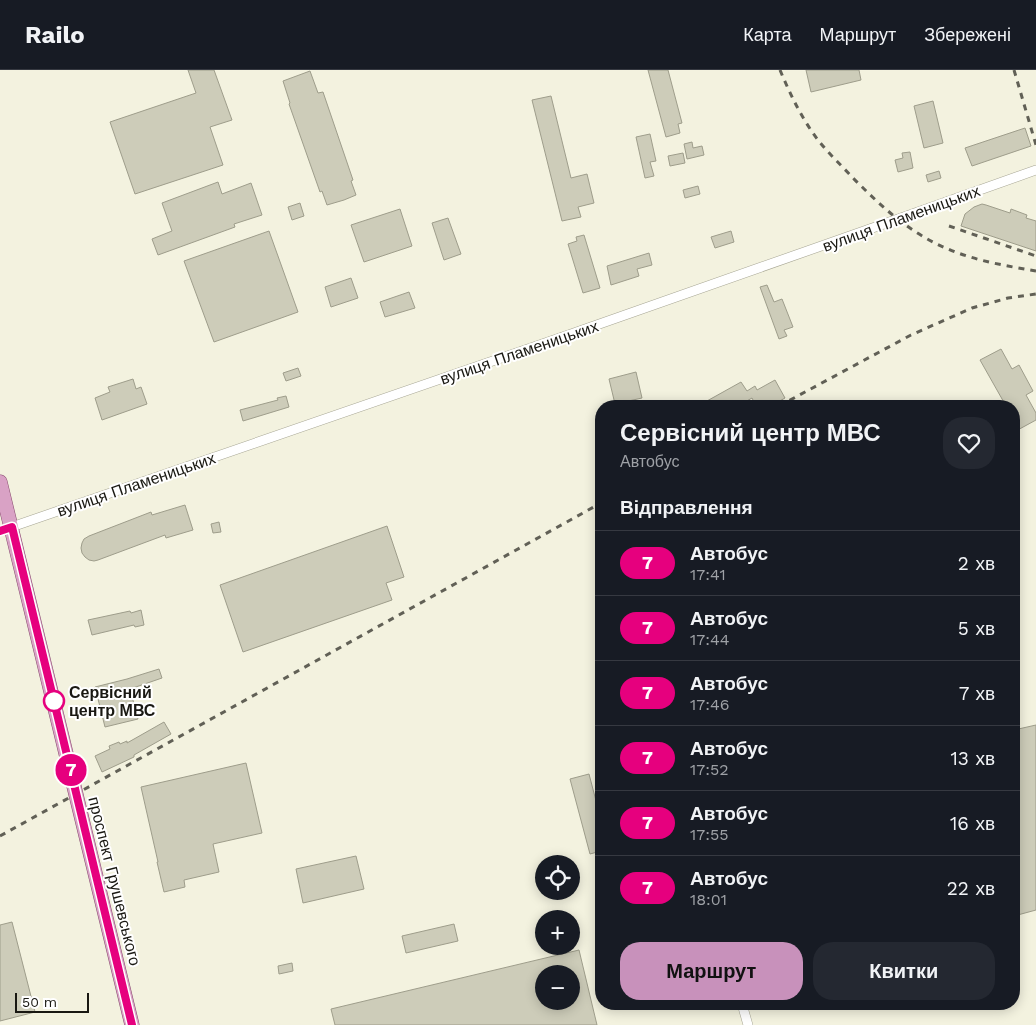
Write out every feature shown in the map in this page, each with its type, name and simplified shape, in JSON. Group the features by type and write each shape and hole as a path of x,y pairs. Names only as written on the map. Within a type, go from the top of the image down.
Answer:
{"main road":[{"name":"проспект Грушевського","path":"0,482 6,529 132,1025"}],"street":[{"name":"вулиця Пламеницьких","path":"6,529 589,328 1036,170"},
{"path":"744,1010 748,1025"}],"building":[{"path":"188,70 214,70 232,120 210,127 223,165 135,194 110,122 196,93"},
{"path":"648,70 668,70 682,123 678,124 680,133 666,137"},
{"path":"806,70 859,70 861,80 811,92"},
{"path":"310,71 318,93 323,92 353,180 351,181 356,195 327,205 322,191 320,192 289,104 283,81"},
{"path":"551,96 571,178 587,174 594,203 578,207 581,217 562,221 532,100"},
{"path":"933,101 943,143 924,148 914,106"},
{"path":"1025,128 1031,146 972,166 965,148"},
{"path":"650,134 656,161 650,162 654,176 645,178 636,137"},
{"path":"692,142 693,148 702,146 704,155 687,159 684,144"},
{"path":"910,152 913,168 898,172 895,160 903,158 902,153"},
{"path":"683,153 685,163 670,166 668,156"},
{"path":"939,171 941,178 928,182 926,175"},
{"path":"218,182 222,194 251,183 262,215 234,224 235,227 158,255 152,239 172,231 162,203"},
{"path":"698,186 700,194 685,198 683,190"},
{"path":"300,203 304,216 292,220 288,207"},
{"path":"982,204 1010,213 1011,209 1027,215 1026,218 1036,221 1036,251 961,226 965,214"},
{"path":"400,209 412,246 364,262 351,225"},
{"path":"448,218 461,254 444,260 432,223"},
{"path":"269,231 298,312 214,342 184,261"},
{"path":"731,231 734,242 715,248 711,237"},
{"path":"584,235 600,288 583,293 568,244 577,241 576,237"},
{"path":"649,253 652,265 637,269 639,276 611,285 607,266"},
{"path":"351,278 358,298 331,307 325,287"},
{"path":"767,285 774,302 782,299 793,327 784,330 787,336 779,339 760,287"},
{"path":"409,292 415,308 385,317 380,302"},
{"path":"1001,349 1012,369 1019,365 1033,391 1026,395 1036,413 1036,420 1020,429 1020,400 1003,400 980,360"},
{"path":"298,368 301,376 286,381 283,373"},
{"path":"636,372 642,398 614,400 609,379"},
{"path":"133,379 136,389 141,387 147,404 102,420 95,398 110,392 108,387"},
{"path":"775,380 785,398 782,400 753,400 752,398 748,400 709,400 741,382 747,391 755,386 757,390"},
{"path":"286,396 289,407 243,421 240,410"},
{"path":"185,505 193,530 166,538 165,535 94,561 89,560 82,553 82,543 89,536 151,512 152,515"},
{"path":"219,522 221,532 213,533 211,524"},
{"path":"387,526 404,577 386,583 392,600 243,652 220,585"},
{"path":"141,610 144,625 135,627 134,625 92,635 88,620"},
{"path":"159,669 162,678 130,689 138,719 105,727 95,687"},
{"path":"164,722 171,734 134,755 134,757 102,772 95,756 110,749 109,746 119,742 120,744 127,741 127,743"},
{"path":"1036,725 1036,910 1020,914 1020,729"},
{"path":"246,763 262,833 213,844 219,872 184,880 185,887 164,892 141,787"},
{"path":"589,774 595,797 595,853 590,854 570,779"},
{"path":"356,856 364,889 303,903 296,869"},
{"path":"12,922 35,1012 0,1021 0,925"},
{"path":"454,924 458,941 406,953 402,936"},
{"path":"580,954 597,1025 335,1025 331,1009 558,955"},
{"path":"292,963 293,971 279,974 278,966"}],"railway":[{"path":"780,70 797,106 818,140 875,200 909,228 934,243 969,257 1036,271"},
{"path":"1014,70 1036,145"},
{"path":"949,226 1036,256"},
{"path":"790,400 911,335 972,308 1008,298 1036,294"},
{"path":"0,836 595,506"}],"bus line":[{"name":"7","path":"0,531 12,527 132,1025"}],"place":[{"name":"Сервісний центр МВС","path":"54,701"}]}
